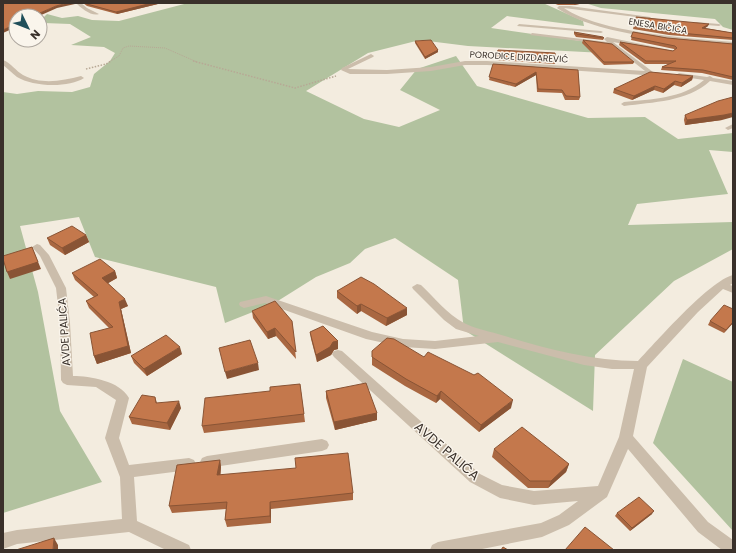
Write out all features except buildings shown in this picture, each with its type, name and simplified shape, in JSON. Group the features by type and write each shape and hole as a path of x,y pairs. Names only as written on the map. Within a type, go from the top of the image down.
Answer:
{"street":[{"path":"78,3 85,9 97,14"},
{"name":"ENESA BIČIĆA","path":"603,29 564,11 559,7 570,7 627,16 658,19"},
{"name":"ENESA BIČIĆA","path":"688,22 719,25"},
{"name":"ENESA BIČIĆA","path":"519,25 603,29 733,44"},
{"path":"603,29 605,39 652,74 710,78 733,83"},
{"path":"532,34 613,44"},
{"name":"ENESA BIČIĆA","path":"605,39 672,51"},
{"path":"350,72 344,69 371,56"},
{"path":"3,62 21,76 41,83 60,83 81,78"},
{"name":"PORODICE DIZDAREVIĆ","path":"350,72 387,72 431,69 466,63 487,63 652,74"},
{"path":"624,104 680,96 703,86 710,78"},
{"name":"AVDE PALIĆA","path":"38,247 44,255 61,288 65,323 67,380 92,381 110,387 123,398 112,438 127,477 130,525"},
{"path":"438,550 542,530 564,520 602,492 626,437 641,365 694,309 729,284"},
{"path":"417,287 448,317 460,326 498,338 584,361 612,365 641,365"},
{"path":"244,304 266,299 370,336 402,343 435,345 498,338"},
{"name":"AVDE PALIĆA","path":"338,354 481,482 500,491 534,498 602,492"},
{"path":"626,437 703,527 733,549"},
{"path":"125,472 322,445"},
{"path":"3,541 17,537 130,525 182,550"}],"path":[{"path":"81,78 86,68 106,64 119,56 124,48 129,46 165,48 202,64 249,78 295,88 350,72"}],"green space":[{"path":"188,3 543,3 583,21 584,26 507,16 491,28 609,45 623,54 468,46 420,40 368,53 306,91 364,119 399,127 440,110 400,90 417,69 456,56 477,86 588,118 645,117 678,139 733,133 733,152 709,150 728,194 637,204 628,225 733,222 733,249 674,281 595,355 593,411 464,330 458,280 395,238 365,249 350,263 316,277 273,304 225,323 216,287 95,257 79,217 20,226 38,292 60,411 102,482 3,513 3,92 17,94 38,91 72,92 90,87 94,74 110,61 115,53 104,47 71,45 91,37 70,24 48,23 48,14 62,18 78,16 92,20 119,21"},
{"path":"585,3 733,3 733,30 723,27 715,19 601,8"},
{"path":"683,359 733,382 733,531 653,443"}]}
